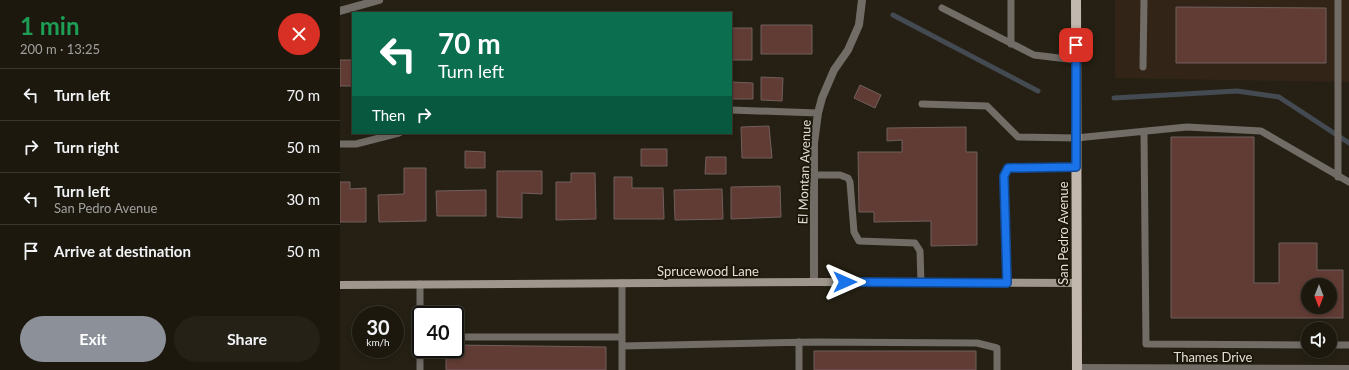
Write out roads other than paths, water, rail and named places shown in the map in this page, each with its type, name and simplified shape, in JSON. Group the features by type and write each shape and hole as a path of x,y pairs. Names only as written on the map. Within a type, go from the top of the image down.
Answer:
{"main road":[{"name":"San Pedro Avenue","path":"1076,0 1077,369"}],"street":[{"path":"340,11 379,0"},
{"name":"El Montan Avenue","path":"814,282 814,175 815,136 818,113 822,98 834,70 848,50 860,25 862,0"},
{"name":"Sprucewood Lane","path":"340,285 814,282 1077,283"},
{"name":"Thames Drive","path":"1077,369 1349,369"}],"lane":[{"path":"1011,0 1011,44"},
{"path":"1142,67 1144,0"},
{"path":"1338,0 1338,177"},
{"path":"942,8 1034,55 1076,60"},
{"path":"922,104 987,106 1018,137 1076,138 1186,127 1261,131 1349,182"},
{"path":"732,110 818,113"},
{"path":"1144,132 1146,344 1301,345"},
{"path":"340,144 356,144 395,134"},
{"path":"1007,283 1004,176 1008,168 1076,167"},
{"path":"814,175 840,175 848,178 850,182 854,232 859,241 915,243 920,251 921,282"},
{"path":"622,283 622,370"},
{"path":"420,284 420,306"},
{"path":"464,336 622,337"},
{"path":"622,346 799,342 977,343 997,348 997,370"},
{"path":"799,342 799,370"},
{"path":"1337,345 1349,345"},
{"path":"420,358 420,370"}],"waterway":[{"path":"893,15 1038,91"},
{"path":"1114,98 1237,91 1279,97 1349,143"}]}
